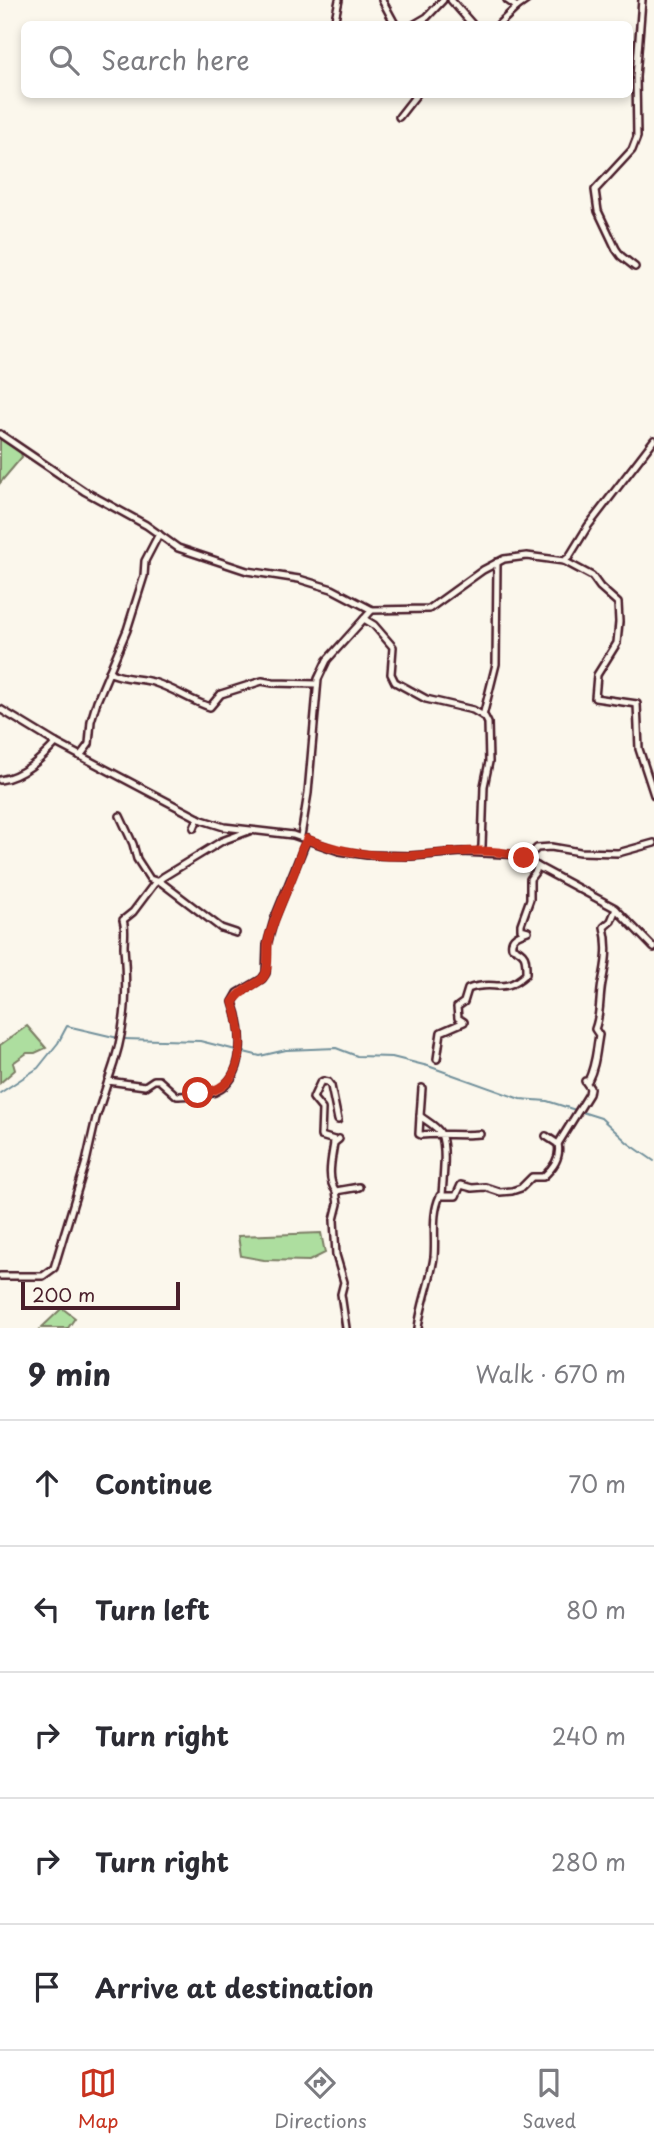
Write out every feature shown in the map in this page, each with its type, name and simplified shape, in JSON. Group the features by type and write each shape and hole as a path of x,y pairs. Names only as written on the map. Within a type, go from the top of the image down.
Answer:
{"street":[{"path":"335,21 339,0"},
{"path":"382,0 393,21"},
{"path":"420,21 443,0"},
{"path":"451,0 469,21"},
{"path":"507,0 517,7"},
{"path":"502,21 527,0"},
{"path":"635,267 621,257 598,211 595,190 632,150 637,137 636,76 642,0"},
{"path":"399,117 414,98"},
{"path":"0,434 85,491 178,548 247,571 299,579 332,589 372,610 429,609 497,562 514,557 564,561 592,576 618,603 619,622 617,643 597,675 595,698 637,704 639,749 654,795"},
{"path":"564,561 654,440"},
{"path":"648,450 654,446"},
{"path":"80,756 89,744 91,720 133,615 144,576 145,561 159,534"},
{"path":"483,716 496,664 497,562"},
{"path":"108,1081 145,1087 154,1080 159,1080 179,1096 214,1093 223,1087 236,1071 239,1063 239,1023 233,1002 238,993 262,979 266,973 267,945 274,920 302,849 317,684 327,660 372,610"},
{"path":"363,619 374,625 393,647 391,674 395,682 426,699 473,710 488,723 489,762 484,786 480,852"},
{"path":"108,672 115,676 164,686 210,708 221,694 262,681 317,684"},
{"path":"0,709 56,743 198,818 216,825 304,838 343,852 376,856 480,852 515,855 551,847 580,852 614,853 654,843"},
{"path":"0,780 15,777 56,743"},
{"path":"120,816 139,864 150,879 164,884 221,928 236,933"},
{"path":"194,828 198,818"},
{"path":"0,1276 43,1276 54,1268 86,1162 96,1118 122,1039 127,984 124,944 126,927 123,920 133,912 156,882 222,841 252,830"},
{"path":"515,855 617,909 654,948"},
{"path":"437,1059 441,1032 464,1022 458,1018 457,1007 464,1002 468,989 482,985 512,985 526,974 525,954 512,947 511,942 514,937 527,931 522,929 521,924 530,899 530,879 537,866"},
{"path":"442,1195 456,1196 461,1185 485,1187 500,1192 521,1188 532,1177 542,1177 551,1169 559,1151 558,1144 589,1094 590,1088 585,1081 588,1081 595,1064 599,1035 595,1029 606,970 608,941 604,927 611,921 617,909"},
{"path":"338,1120 331,1086 323,1081 313,1098 322,1109 321,1136 337,1141 331,1178 338,1204 334,1220 336,1255 344,1282 341,1294 346,1328"},
{"path":"422,1088 419,1133 480,1134"},
{"path":"418,1328 434,1256 432,1240 436,1207 442,1195 445,1152 440,1133 420,1116"},
{"path":"546,1136 558,1144"},
{"path":"336,1191 359,1187 356,1188"}],"green space":[{"path":"0,437 21,453 22,457 0,483"},
{"path":"27,1026 46,1048 27,1053 13,1063 15,1070 0,1083 0,1045"},
{"path":"321,1233 325,1253 309,1261 264,1260 241,1256 238,1236"},
{"path":"62,1308 75,1318 68,1328 41,1328"}],"waterway":[{"path":"0,1093 38,1068 58,1043 67,1026 118,1038"},
{"path":"123,1039 200,1041 260,1056 286,1050 336,1048 357,1056 392,1057 428,1066 520,1099 547,1101 601,1118 628,1143 654,1161"}],"route":[{"path":"198,1093 211,1093 223,1087 239,1066 239,1023 233,1002 238,993 262,979 266,973 267,945 274,920 307,839 343,852 376,856 480,852 524,858"}]}
